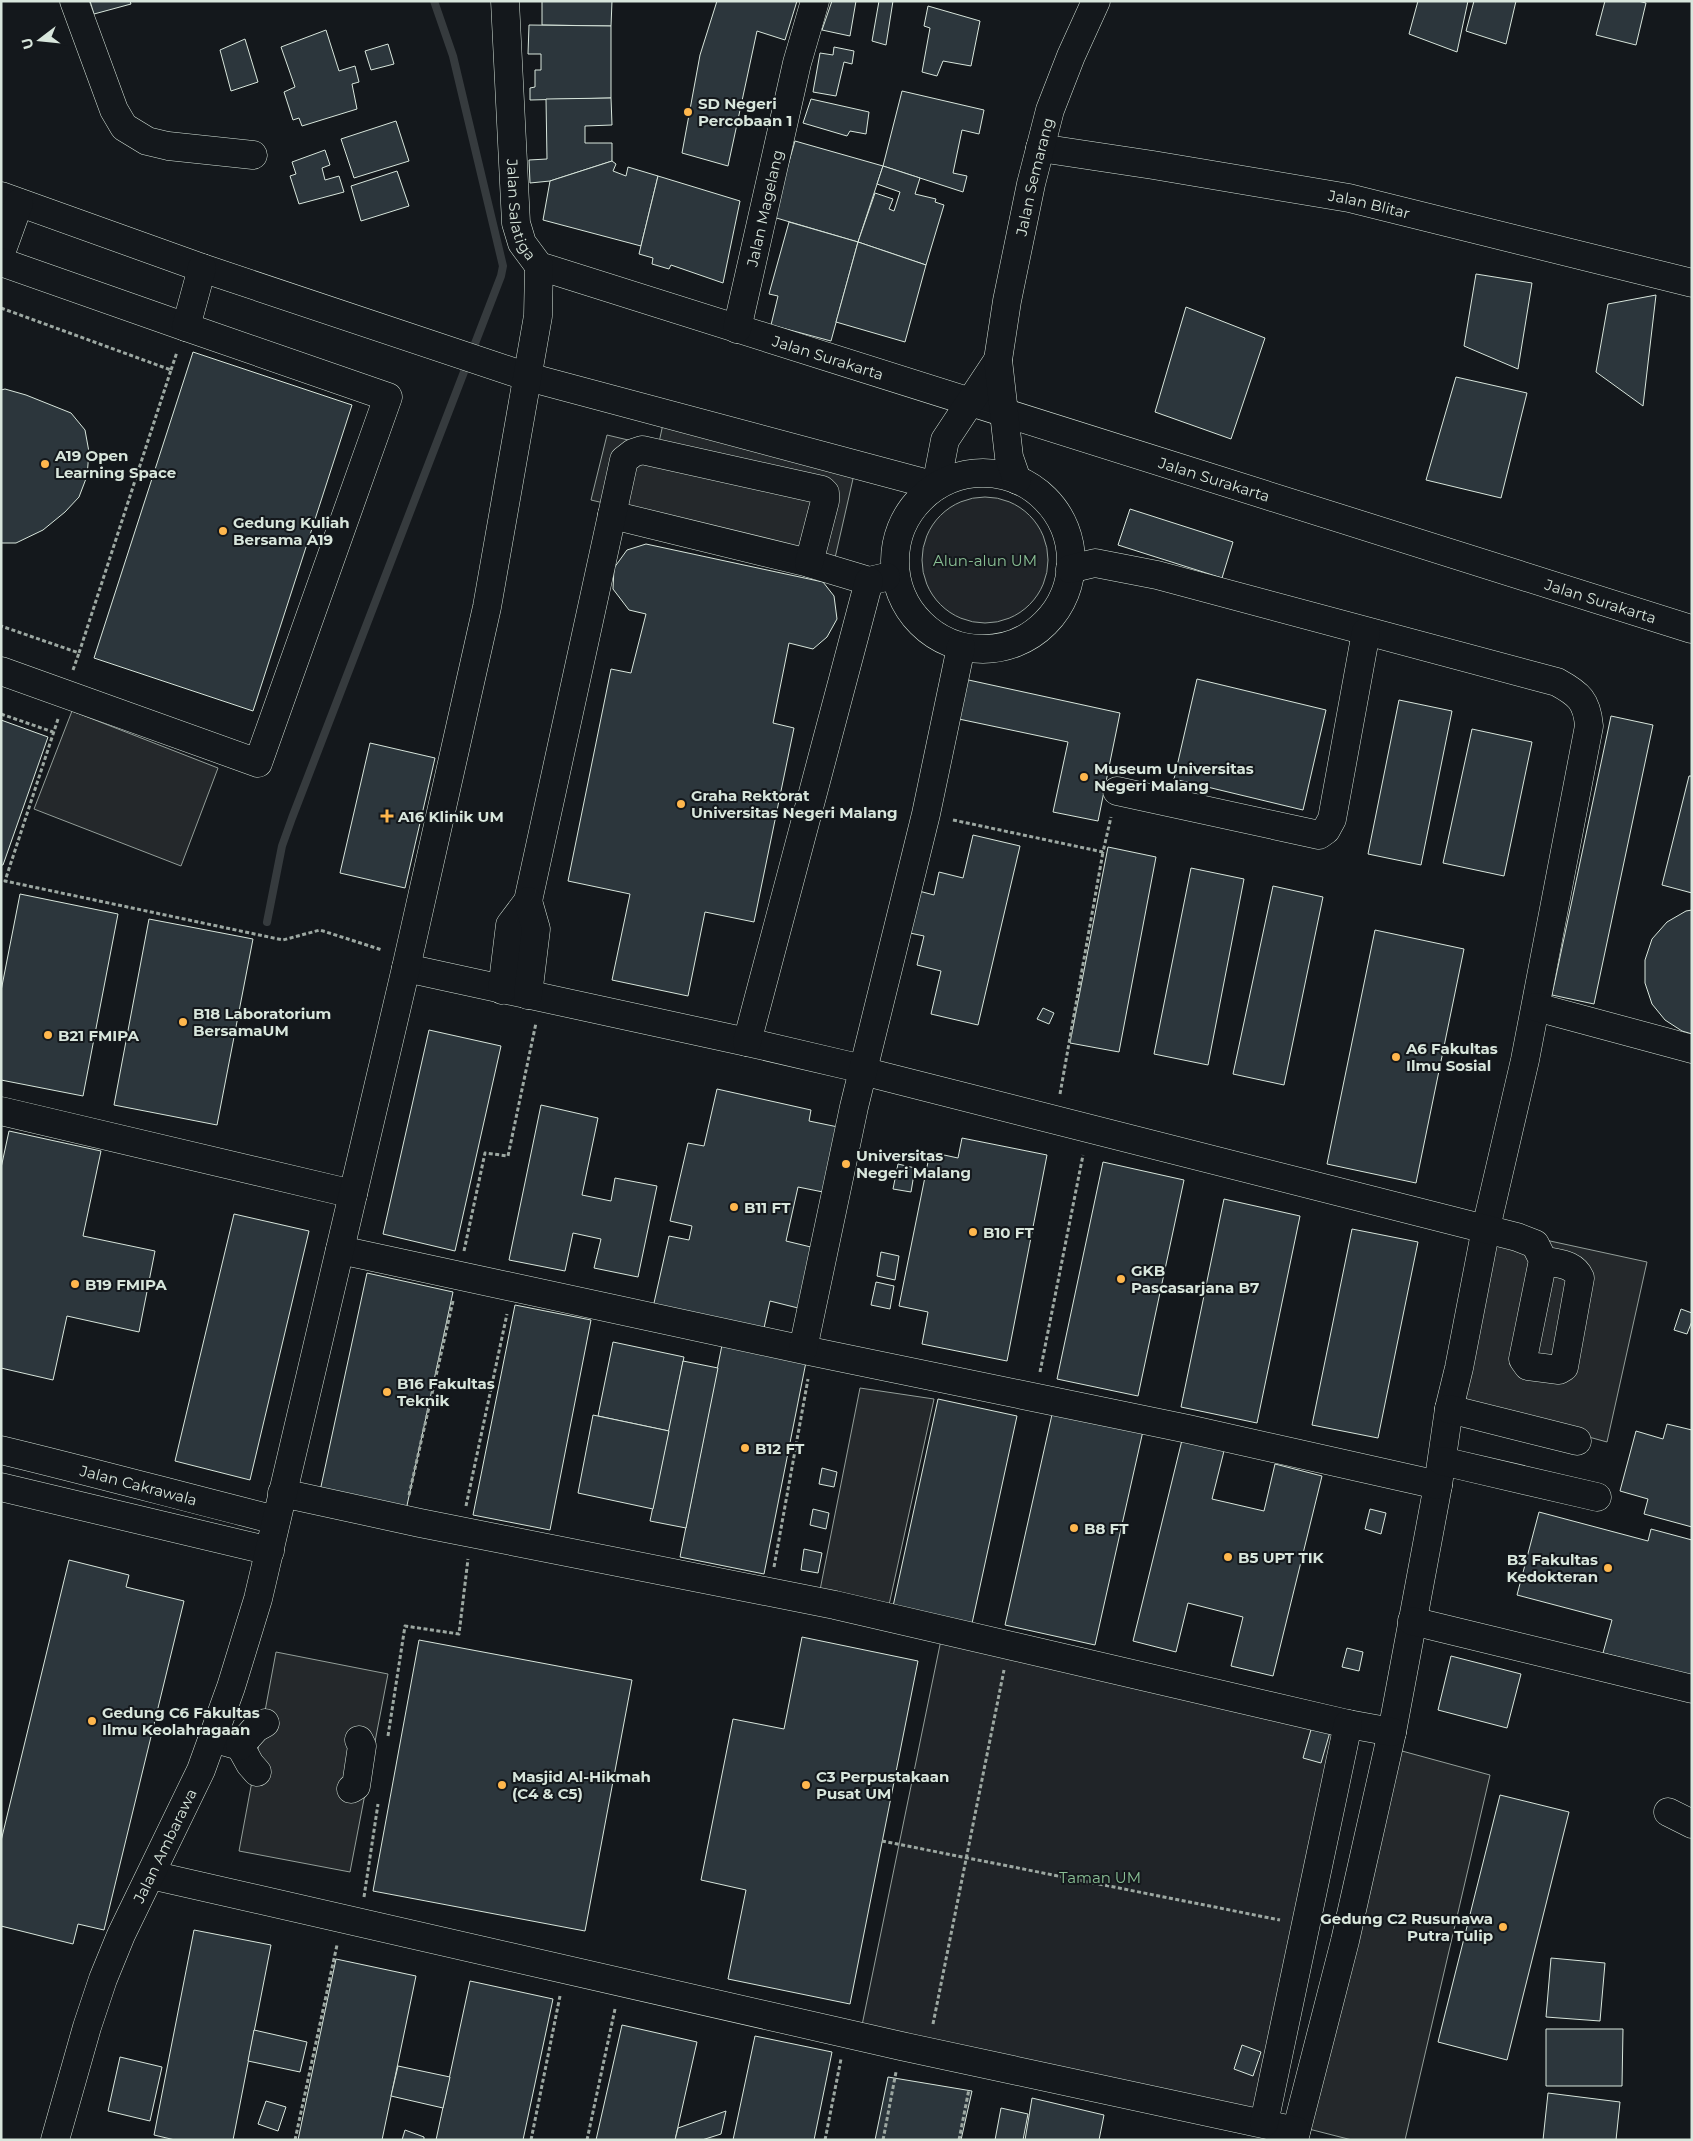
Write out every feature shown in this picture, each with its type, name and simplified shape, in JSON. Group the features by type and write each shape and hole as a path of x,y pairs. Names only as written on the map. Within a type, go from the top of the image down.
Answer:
{"street":[{"path":"74,1 114,110 124,127 147,142 253,155"},
{"name":"Jalan Salatiga","path":"505,1 516,223 522,243 539,266 737,329"},
{"name":"Jalan Magelang","path":"737,329 797,63 815,1"},
{"name":"Jalan Semarang","path":"1017,480 1009,457 1006,412 998,360 1018,242 1040,148 1054,101 1096,1"},
{"name":"Jalan Blitar","path":"1040,148 1153,165 1357,200 1692,283"},
{"path":"1,253 10,199 202,268 528,378 936,486"},
{"path":"1,262 388,398 258,763 1,671"},
{"name":"Jalan Ambarawa","path":"63,2138 87,2027 103,1979 121,1935 201,1770 246,1642 270,1551 282,1493 408,963 491,588 538,316 539,266"},
{"path":"186,328 202,268"},
{"name":"Jalan Surakarta","path":"737,329 1006,412 1691,629"},
{"name":"Jalan Semarang","path":"936,486 945,440 998,360"},
{"path":"524,994 536,929 528,901 624,460 633,453 642,450 818,488 825,493 825,502 809,564"},
{"path":"968,474 1001,474 1017,480 1036,491 1052,507 1064,526 1070,547 1070,569 1067,588 1059,606 1048,622 1034,634 1017,643 999,649 980,650 961,647 944,642 930,632 907,607 895,574 897,540 907,515 920,499 936,486 951,478 968,474"},
{"path":"612,515 809,564 868,581 895,574"},
{"path":"151,1875 901,2046 1264,2123 1295,2135 1345,1941 1392,1732 1440,1473 1449,1409 1459,1368 1486,1228 1536,1007 1589,726 1588,713 1582,700 1573,690 1557,682 1157,575 1095,562 1070,569"},
{"path":"747,1042 868,581"},
{"path":"1117,791 1319,834 1326,830 1332,819 1366,632"},
{"path":"808,1350 863,1069 926,814 961,647"},
{"path":"408,963 524,994 863,1069 874,1074 1486,1228 1535,1244 1543,1260"},
{"path":"1536,1007 1692,1049"},
{"path":"1,1111 353,1194"},
{"path":"340,1250 1035,1398 1440,1473 1597,1497"},
{"path":"1449,1409 1577,1441"},
{"name":"Jalan Cakrawala","path":"1,1450 95,1472 138,1486 276,1520"},
{"path":"91,1507 95,1472"},
{"path":"1,1487 270,1551"},
{"path":"282,1493 466,1532 769,1592 1010,1645 1348,1724 1392,1732"},
{"path":"1412,1621 1692,1689"},
{"path":"240,1746 256,1728 265,1723"},
{"path":"1264,2123 1348,1724"},
{"path":"212,1738 240,1746 257,1772"},
{"path":"351,1789 356,1786 362,1746 359,1740"}],"path":[{"path":"1,308 170,370 79,653 1,626"},
{"path":"66,694 3,881 283,940 320,930 408,963"},
{"path":"1,714 54,732"},
{"path":"1056,1120 1103,852 1117,791"},
{"path":"926,814 1103,852"},
{"path":"404,1519 485,1153 508,1156 524,994"},
{"path":"1035,1398 1088,1128"},
{"path":"387,1744 405,1626 459,1634 466,1532 513,1287"},
{"path":"769,1592 808,1350"},
{"path":"928,2052 1010,1645"},
{"path":"295,2140 351,1920 378,1804"},
{"path":"882,1842 1305,1925"},
{"path":"531,2140 565,1969"},
{"path":"586,2140 621,1981"},
{"path":"825,2140 846,2033"},
{"path":"883,2140 901,2046"},
{"path":"959,2140 974,2061"}],"green space":[{"name":"Alun-alun UM","path":"985,497 1009,502 1029,516 1043,536 1048,560 1043,584 1029,604 1009,618 985,623 961,618 941,604 927,584 922,560 927,536 941,516 961,502"},
{"name":"Taman UM","path":"943,1630 1341,1719 1258,2120 860,2035"}],"shaded area":[{"path":"663,424 855,470 835,558 591,500 607,435 658,447"},
{"path":"72,711 218,768 181,866 34,809"},
{"path":"1490,1228 1647,1262 1607,1442 1458,1401"},
{"path":"860,1388 934,1399 889,1605 820,1590"},
{"path":"276,1652 388,1674 350,1872 239,1851"},
{"path":"1391,1748 1490,1775 1405,2140 1352,2140 1301,2127"}],"building":[{"path":"90,1 130,1 131,4 94,14"},
{"path":"542,1 612,1 611,26 542,25"},
{"path":"717,1 797,1 785,40 757,31 728,166 682,153 700,55"},
{"path":"832,1 856,1 850,36 822,30"},
{"path":"879,1 893,1 886,45 872,41"},
{"path":"1418,1 1468,1 1457,52 1409,34"},
{"path":"1474,1 1516,1 1506,44 1466,31"},
{"path":"1605,1 1638,1 1646,3 1636,45 1596,35"},
{"path":"928,6 980,21 971,66 943,61 937,76 922,72 930,28 924,26"},
{"path":"529,25 611,26 611,98 530,100 530,88 535,87 535,70 541,70 541,54 528,54"},
{"path":"326,30 339,71 355,66 359,82 352,84 357,109 302,126 299,118 293,120 284,92 295,87 281,47"},
{"path":"245,39 258,82 231,91 220,50"},
{"path":"388,44 394,64 371,70 365,51"},
{"path":"834,47 854,51 852,64 844,62 836,96 813,92 820,53 833,55"},
{"path":"902,91 984,110 979,134 962,130 953,173 967,176 963,192 883,166"},
{"path":"611,98 612,125 585,126 585,143 612,143 612,161 550,181 530,183 529,160 547,159 546,99"},
{"path":"811,99 869,112 866,134 850,131 847,136 803,123"},
{"path":"396,121 409,161 354,178 341,139"},
{"path":"795,141 883,166 858,242 773,217"},
{"path":"325,150 330,165 322,168 325,180 339,176 344,192 299,204 290,176 296,174 292,162"},
{"path":"612,161 616,164 613,171 626,176 628,167 658,176 641,246 543,220 550,181"},
{"path":"883,166 920,178 915,194 936,199 935,202 944,205 926,265 858,242 875,193 893,199 889,209 894,211 900,192 877,184"},
{"path":"397,171 409,206 361,221 351,186"},
{"path":"658,176 740,201 723,283 671,265 669,269 652,264 653,258 639,254"},
{"path":"789,222 858,242 831,341 771,325 778,296 769,294"},
{"path":"858,242 926,265 905,342 836,322"},
{"path":"1476,274 1532,283 1518,369 1464,346"},
{"path":"1656,295 1643,406 1596,372 1608,304"},
{"path":"1186,307 1265,338 1231,439 1155,412"},
{"name":"Gedung Kuliah Bersama A19","path":"193,352 352,405 253,711 94,658"},
{"path":"1456,377 1527,393 1501,498 1426,480"},
{"name":"A19 Open Learning Space","path":"5,389 26,395 71,413 85,430 89,452 87,476 79,497 65,512 43,530 16,543 1,543 1,390"},
{"path":"1130,509 1233,542 1222,578 1118,545"},
{"name":"Graha Rektorat Universitas Negeri Malang","path":"646,544 823,582 834,596 837,619 827,637 813,649 789,643 773,723 794,728 754,922 705,912 688,996 612,980 630,894 568,881 611,669 631,673 646,614 629,610 613,589 614,568 627,550"},
{"name":"Museum Universitas Negeri Malang","path":"964,679 1120,713 1098,821 1053,812 1068,742 954,718"},
{"path":"1197,679 1326,710 1303,810 1174,779"},
{"path":"1399,700 1452,711 1421,865 1368,854"},
{"path":"1611,716 1653,725 1594,1004 1552,995"},
{"path":"1,720 48,737 3,865 1,865"},
{"path":"1472,729 1532,742 1504,876 1443,863"},
{"name":"A16 Klinik UM","path":"370,743 435,758 405,888 340,873"},
{"path":"1689,776 1692,776 1692,893 1662,885"},
{"path":"973,835 1020,846 978,1025 931,1014 941,971 917,965 924,936 910,933 919,891 934,895 939,872 963,878"},
{"path":"1108,847 1156,857 1119,1052 1070,1043"},
{"path":"1191,868 1244,879 1208,1065 1154,1054"},
{"path":"1273,886 1323,897 1284,1085 1233,1074"},
{"name":"B21 FMIPA","path":"20,894 118,914 83,1096 1,1080 1,991"},
{"path":"1692,910 1692,1034 1682,1031 1665,1020 1652,1004 1645,983 1645,960 1652,939 1667,922 1686,911"},
{"name":"B18 Laboratorium BersamaUM","path":"149,919 253,939 217,1125 114,1105"},
{"name":"A6 Fakultas Ilmu Sosial","path":"1375,930 1464,949 1416,1183 1327,1164"},
{"path":"1043,1008 1054,1013 1049,1024 1037,1019"},
{"path":"429,1030 501,1046 455,1251 383,1234"},
{"name":"B11 FT","path":"717,1089 811,1110 809,1121 838,1127 823,1192 798,1187 786,1241 815,1248 802,1309 770,1301 762,1337 652,1312 669,1236 689,1240 692,1226 670,1221 688,1143 704,1146"},
{"path":"541,1105 598,1118 582,1195 611,1201 615,1178 657,1186 638,1277 594,1268 601,1239 573,1233 565,1271 509,1260"},
{"name":"B19 FMIPA","path":"9,1131 101,1151 83,1236 155,1251 139,1332 67,1316 53,1380 1,1368 1,1168"},
{"name":"B10 FT","path":"962,1138 1047,1155 1007,1361 922,1344 928,1312 899,1306 930,1152 958,1158"},
{"name":"GKB Pascasarjana B7","path":"1103,1162 1184,1180 1138,1396 1057,1379"},
{"path":"898,1164 915,1168 911,1192 893,1189"},
{"path":"1224,1199 1300,1216 1257,1423 1181,1407"},
{"path":"234,1214 309,1231 250,1480 175,1461"},
{"path":"1352,1229 1418,1242 1378,1438 1312,1425"},
{"path":"881,1252 899,1256 895,1280 877,1276"},
{"name":"B16 Fakultas Teknik","path":"367,1273 453,1292 406,1510 320,1491"},
{"path":"876,1282 894,1286 890,1309 871,1305"},
{"path":"515,1305 591,1320 550,1530 473,1515"},
{"path":"1681,1309 1692,1313 1692,1321 1687,1334 1674,1330"},
{"name":"B12 FT","path":"723,1340 807,1357 764,1574 680,1557"},
{"path":"613,1342 684,1357 669,1431 598,1416"},
{"path":"683,1361 718,1368 686,1528 650,1521"},
{"path":"938,1399 1017,1416 971,1628 892,1611"},
{"name":"B8 FT","path":"1053,1410 1143,1431 1095,1645 1005,1625"},
{"path":"593,1415 669,1431 653,1509 578,1493"},
{"path":"1667,1424 1692,1430 1692,1527 1644,1514 1648,1499 1620,1491 1636,1431 1663,1439"},
{"name":"B5 UPT TIK","path":"1182,1440 1224,1451 1212,1499 1264,1511 1275,1464 1322,1476 1273,1676 1231,1666 1243,1617 1188,1603 1176,1652 1133,1641"},
{"path":"822,1468 837,1472 834,1487 819,1484"},
{"path":"813,1509 829,1513 826,1529 810,1525"},
{"path":"1370,1509 1386,1513 1381,1534 1365,1529"},
{"name":"B3 Fakultas Kedokteran","path":"1539,1512 1648,1541 1651,1529 1692,1540 1692,1676 1603,1653 1612,1620 1517,1595"},
{"path":"804,1549 822,1553 818,1573 801,1570"},
{"name":"Gedung C6 Fakultas Ilmu Keolahragaan","path":"69,1560 129,1575 126,1587 184,1601 104,1930 78,1924 73,1944 1,1926 1,1841"},
{"name":"C3 Perpustakaan Pusat UM","path":"802,1637 918,1661 850,2004 728,1979 746,1890 701,1880 733,1719 784,1729"},
{"name":"Masjid Al-Hikmah (C4 & C5)","path":"419,1640 632,1680 585,1931 373,1891"},
{"path":"1347,1648 1363,1652 1359,1671 1342,1667"},
{"path":"1451,1656 1521,1674 1507,1728 1438,1710"},
{"path":"1312,1726 1330,1732 1321,1763 1303,1758"},
{"name":"Gedung C2 Rusunawa Putra Tulip","path":"1500,1795 1569,1812 1507,2060 1438,2042"},
{"path":"194,1930 271,1945 233,2140 175,2140 154,2135"},
{"path":"1551,1958 1605,1963 1600,2021 1546,2017"},
{"path":"336,1959 416,1976 382,2140 298,2140"},
{"path":"470,1981 553,1999 523,2140 436,2140"},
{"path":"622,2025 697,2042 675,2140 596,2140"},
{"path":"1546,2029 1623,2029 1622,2086 1546,2086"},
{"path":"254,2030 307,2042 300,2072 248,2061"},
{"path":"755,2036 832,2052 814,2140 733,2140"},
{"path":"1242,2045 1261,2052 1253,2076 1234,2069"},
{"path":"120,2057 162,2067 150,2121 108,2111"},
{"path":"398,2066 450,2077 443,2108 391,2096"},
{"path":"888,2077 972,2091 961,2140 875,2140"},
{"path":"1548,2093 1620,2102 1616,2140 1543,2140"},
{"path":"1032,2098 1104,2115 1099,2140 1025,2140"},
{"path":"266,2101 286,2107 278,2131 258,2124"},
{"path":"1001,2108 1028,2114 1023,2140 995,2140"},
{"path":"726,2111 721,2134 702,2140 675,2140 678,2128"},
{"path":"405,2130 424,2137 424,2140 402,2140"}],"waterway":[{"path":"267,922 282,846 292,818 501,276 503,266 453,56 434,1"}],"place":[{"name":"SD Negeri Percobaan 1","path":"688,112"},
{"name":"A19 Open Learning Space","path":"45,464"},
{"name":"Gedung Kuliah Bersama A19","path":"223,531"},
{"name":"Museum Universitas Negeri Malang","path":"1084,777"},
{"name":"Graha Rektorat Universitas Negeri Malang","path":"681,804"},
{"name":"A16 Klinik UM","path":"387,816"},
{"name":"B18 Laboratorium BersamaUM","path":"183,1022"},
{"name":"B21 FMIPA","path":"48,1035"},
{"name":"A6 Fakultas Ilmu Sosial","path":"1396,1057"},
{"name":"Universitas Negeri Malang","path":"846,1164"},
{"name":"B11 FT","path":"734,1207"},
{"name":"B10 FT","path":"973,1232"},
{"name":"GKB Pascasarjana B7","path":"1121,1279"},
{"name":"B19 FMIPA","path":"75,1284"},
{"name":"B16 Fakultas Teknik","path":"387,1392"},
{"name":"B12 FT","path":"745,1448"},
{"name":"B8 FT","path":"1074,1528"},
{"name":"B5 UPT TIK","path":"1228,1557"},
{"name":"B3 Fakultas Kedokteran","path":"1608,1568"},
{"name":"Gedung C6 Fakultas Ilmu Keolahragaan","path":"92,1721"},
{"name":"Masjid Al-Hikmah (C4 & C5)","path":"502,1785"},
{"name":"C3 Perpustakaan Pusat UM","path":"806,1785"},
{"name":"Gedung C2 Rusunawa Putra Tulip","path":"1503,1927"}]}
